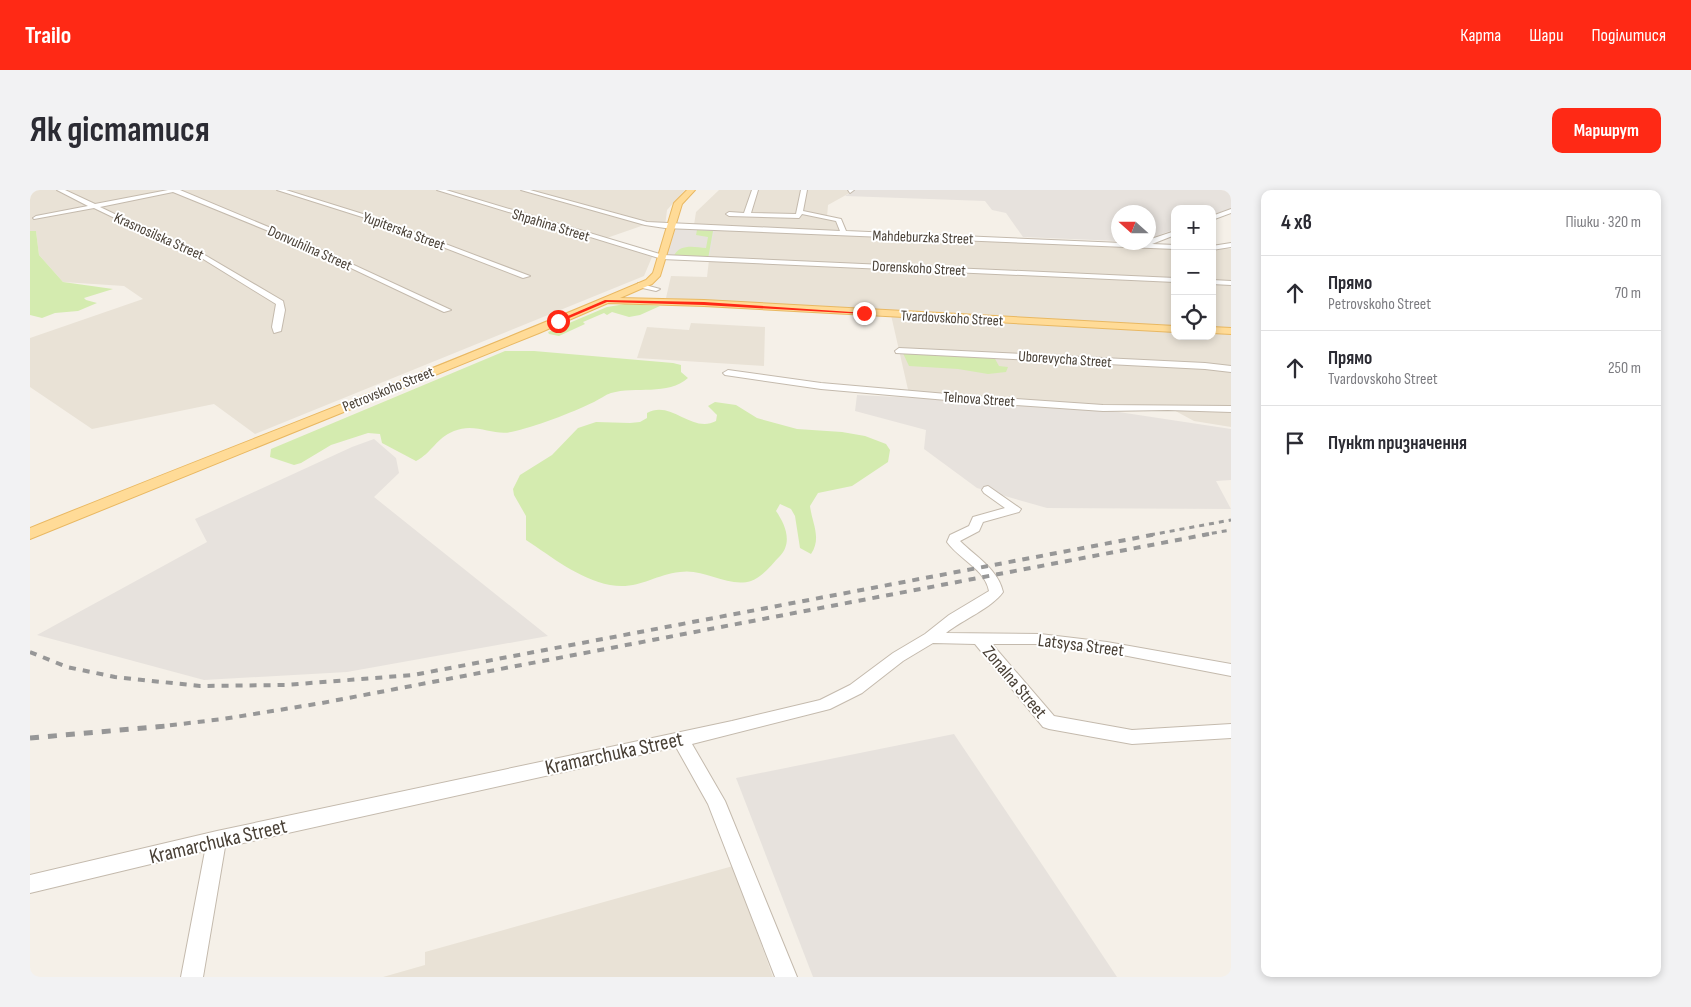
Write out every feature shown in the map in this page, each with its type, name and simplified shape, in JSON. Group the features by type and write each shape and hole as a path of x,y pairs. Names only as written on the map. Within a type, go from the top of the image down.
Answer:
{"main road":[{"name":"Petrovskoho Street","path":"30,534 607,301 642,285 654,278 661,262 678,203 691,190"},
{"path":"661,262 656,290 658,297 669,302"},
{"name":"Tvardovskoho Street","path":"607,301 669,302 1171,329"},
{"path":"1216,330 1231,331"}],"street":[{"name":"Krasnosilska Street","path":"60,190 150,233 189,248 280,303 282,310 276,325 277,331"},
{"path":"36,218 174,190"},
{"name":"Donvuhilna Street","path":"174,190 300,242 447,310"},
{"name":"Yupiterska Street","path":"280,190 380,221 526,276"},
{"name":"Shpahina Street","path":"440,190 661,262"},
{"name":"Mahdeburzka Street","path":"524,190 647,224 1111,244"},
{"path":"747,214 755,190"},
{"path":"729,214 799,216 804,190"},
{"path":"1216,217 1231,211"},
{"path":"800,212 839,220 844,234"},
{"path":"1156,240 1171,235"},
{"name":"Mahdeburzka Street","path":"1156,246 1171,247"},
{"path":"1216,248 1231,246"},
{"name":"Dorenskoho Street","path":"661,262 1171,280"},
{"path":"1216,282 1231,283"},
{"path":"642,285 656,290"},
{"name":"Uborevycha Street","path":"899,351 1205,366 1231,369"},
{"name":"Telnova Street","path":"728,373 821,386 958,398 1103,408 1168,406 1231,409"},
{"name":"Kramarchuka Street","path":"30,884 217,840 732,728 824,705 856,689 898,657 930,638 954,619 990,598 996,592 996,585 988,574 953,542 955,538 975,528 977,520 1015,509 988,490"},
{"name":"Latsysa Street","path":"930,638 1040,639 1106,647 1231,670"},
{"name":"Zonalna Street","path":"979,639 1049,722 1132,737 1231,731"},
{"path":"680,739 716,801 782,976"},
{"path":"192,977 217,840"}],"shaded area":[{"path":"30,190 685,190 667,210 665,226 647,224 601,240 652,257 644,276 255,434 214,404 92,429 30,387 30,338 143,299 124,286 63,282 39,255 36,231 30,231"},
{"path":"719,190 855,190 828,205 827,217 839,220 844,234 1111,244 1111,250 1156,250 1156,246 1171,247 1171,340 1216,340 1216,248 1231,249 1231,427 1194,421 1168,407 1103,408 909,394 891,315 666,298 671,276 707,277 709,260 694,225 696,212"},
{"path":"855,190 1231,190 1231,208 1216,214 1216,205 1171,205 1171,231 1156,236 1156,205 1111,205 1111,241 1023,237 1006,213 992,210 985,201 845,196"},
{"path":"675,226 715,229 709,260 665,258"},
{"path":"691,323 765,327 764,366 637,358 647,327 689,330"},
{"path":"857,395 1079,406 1231,429 1231,480 1216,481 1231,509 1047,508 977,488 924,449 926,430 855,411"},
{"path":"374,439 396,458 399,473 374,497 548,636 347,672 204,680 37,635 207,542 195,519 352,447"},
{"path":"954,734 1117,977 813,977 736,778"},
{"path":"733,866 773,977 383,977 425,965 425,952"}],"green space":[{"path":"697,230 713,231 708,259 673,258 675,253 682,248 706,248 708,237 696,235"},
{"path":"30,231 36,231 39,255 63,282 113,289 84,298 97,303 78,311 55,313 42,318 30,315"},
{"path":"625,304 660,306 640,315 629,317 612,312 607,315 604,313 583,322 585,324 559,336 549,334 548,332 607,307"},
{"path":"505,351 534,351 673,363 681,365 681,372 688,378 680,384 661,389 611,393 564,415 511,432 504,433 477,428 454,431 416,461 382,443 380,434 368,433 331,445 301,463 294,465 270,457 271,449"},
{"path":"902,351 994,357 999,366 1008,367 1006,372 988,374 958,369 909,366"},
{"path":"715,402 736,405 757,418 797,429 842,432 865,436 886,444 890,450 888,462 852,486 818,493 810,506 816,536 816,542 811,554 800,548 795,516 791,509 780,504 776,511 785,527 787,539 784,551 767,570 751,581 734,582 698,573 680,572 629,586 610,585 577,573 526,540 526,516 514,495 513,489 520,475 552,455 578,428 596,422 640,422 647,418 647,413 656,410 665,410 698,423 707,424 716,421 717,415 708,406"}],"railway":[{"path":"1150,535 1231,520"},
{"path":"1202,535 1231,530"},
{"path":"30,652 67,667 115,677 200,686 285,685 413,675 1157,534"},
{"path":"160,727 223,719 322,703 1209,534"},
{"path":"160,727 166,726"},
{"path":"30,738 160,727"}],"route":[{"path":"558,321 607,301 704,303 864,313"}]}
